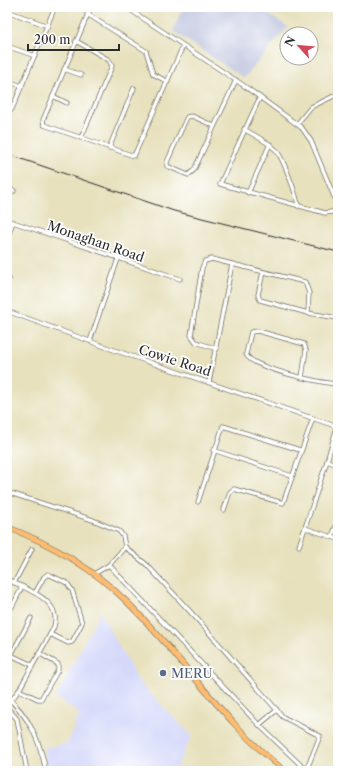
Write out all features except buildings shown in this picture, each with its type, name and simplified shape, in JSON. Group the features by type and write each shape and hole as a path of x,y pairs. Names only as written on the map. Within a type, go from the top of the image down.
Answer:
{"main road":[{"path":"7,526 50,546 94,574 130,605 241,731 285,771"}],"street":[{"path":"7,114 11,113 55,7"},
{"path":"91,7 43,120 43,124 132,156 135,155 184,46"},
{"path":"126,7 236,80 297,124 311,141 338,206"},
{"path":"7,11 48,26"},
{"path":"87,14 146,51 153,74 168,82"},
{"path":"76,41 109,60 112,66 81,138"},
{"path":"7,46 35,56"},
{"path":"64,69 81,75"},
{"path":"214,126 192,116 187,117 167,162 167,166 188,176 192,174 236,80"},
{"path":"7,81 22,86"},
{"path":"109,148 134,88"},
{"path":"297,124 311,107 338,94"},
{"path":"53,96 68,103"},
{"path":"260,97 220,184 248,193 325,213 338,211"},
{"path":"244,129 270,144 278,152 297,196 298,206"},
{"path":"248,193 270,144"},
{"path":"7,189 14,191"},
{"name":"Monaghan Road","path":"7,220 180,279"},
{"path":"7,239 13,222"},
{"path":"90,341 118,259"},
{"path":"217,349 196,342 191,335 202,268 205,261 209,259 305,282 309,292 308,313"},
{"path":"209,382 217,349 232,264"},
{"path":"263,272 258,295 260,300 308,313 338,318"},
{"name":"Cowie Road","path":"7,311 337,427"},
{"path":"302,378 306,350 304,344 258,331 251,332 246,350 249,359 302,378 338,384"},
{"path":"299,546 337,427 338,397"},
{"path":"224,510 231,490 234,489 283,503 312,418"},
{"path":"198,502 223,426 300,450"},
{"path":"214,450 292,476"},
{"path":"327,461 338,465"},
{"path":"7,492 93,520 119,531 123,536 125,547 147,565 192,613 283,717 320,736 306,770 259,725 109,565"},
{"path":"332,537 338,520"},
{"path":"305,528 338,539"},
{"path":"94,574 109,565 125,547"},
{"path":"14,583 32,549"},
{"path":"35,593 44,577 48,574 67,583 72,590 82,622 80,628 72,642 68,643 50,634"},
{"path":"7,579 47,600 54,616 55,624 19,690 11,701"},
{"path":"7,606 12,607 22,587"},
{"path":"31,618 9,653 32,665"},
{"path":"19,690 41,699 58,670 58,664 39,653"},
{"path":"7,697 27,719 34,731 42,751 46,771"},
{"path":"259,725 277,710"},
{"path":"10,711 17,719 27,771"},
{"path":"7,761 9,771"},
{"path":"191,771 194,769 200,771"}],"shaded area":[{"path":"185,7 257,7 286,26 279,26 279,37 244,78 173,31 181,11"},
{"path":"100,612 139,682 192,736 174,771 49,771 44,748 68,743 79,714 56,697"}],"railway":[{"path":"7,154 174,211 338,252"}],"place":[{"name":"MERU","path":"163,673"}]}
